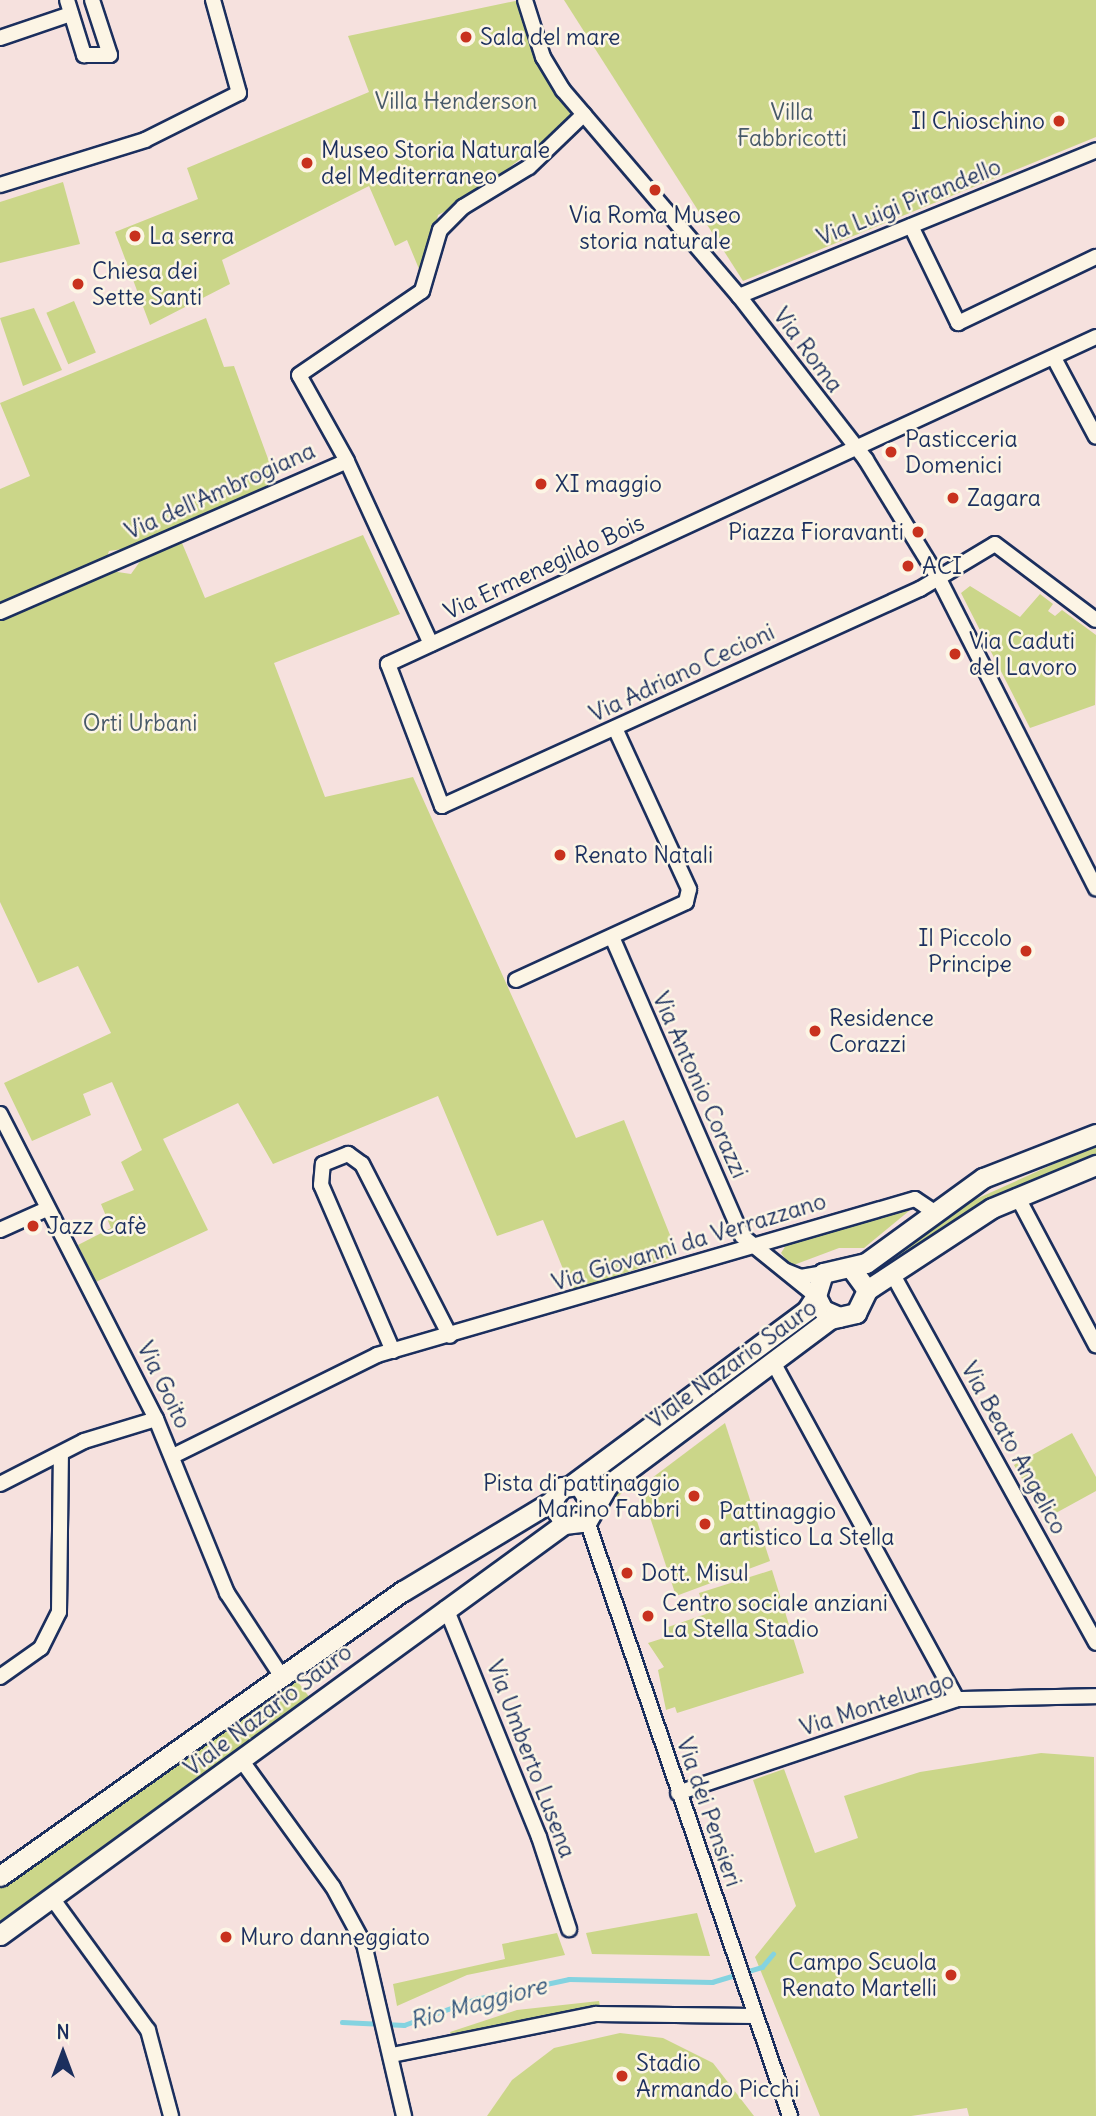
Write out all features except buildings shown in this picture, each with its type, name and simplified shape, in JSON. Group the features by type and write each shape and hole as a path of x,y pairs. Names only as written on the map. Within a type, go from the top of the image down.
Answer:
{"main road":[{"name":"Viale Nazario Sauro","path":"573,1484 807,1310 816,1296 823,1273 851,1268 983,1178 1096,1134"},
{"name":"Viale Nazario Sauro","path":"591,1514 608,1485 773,1362 839,1317 856,1313 867,1290 1017,1196 1096,1165"},
{"path":"851,1268 867,1290"},
{"name":"Viale Nazario Sauro","path":"816,1296 823,1310 839,1317"},
{"path":"573,1484 589,1491 591,1514 564,1524 552,1501 559,1489 573,1484"},
{"name":"Viale Nazario Sauro","path":"0,1876 403,1591 552,1501"},
{"name":"Viale Nazario Sauro","path":"0,1935 564,1524"}],"street":[{"path":"0,48 0,39 69,7 84,55 110,55 92,0"},
{"path":"0,185 145,140 239,93 213,0"},
{"name":"Via Roma","path":"525,0 543,57 584,114 738,296 857,449 939,579"},
{"name":"Via dell'Ambrogiana","path":"0,612 347,461 299,375 422,291 440,230 463,207 529,167 584,114"},
{"name":"Via Luigi Pirandello","path":"738,296 1096,150"},
{"path":"911,226 958,323 1096,257"},
{"name":"Via Ermenegildo Bois","path":"442,806 388,664 1096,337"},
{"path":"1054,358 1096,437"},
{"path":"347,461 431,644"},
{"path":"1096,620 995,544 939,579 1096,889"},
{"name":"Via Adriano Cecioni","path":"442,806 939,579"},
{"path":"516,980 686,902 689,889 615,728"},
{"name":"Via Antonio Corazzi","path":"612,937 742,1236 753,1247 766,1250 779,1268 816,1296"},
{"name":"Via Goito","path":"0,1114 156,1419 227,1593 282,1677"},
{"path":"173,1456 353,1365 393,1351 321,1185 323,1164 348,1154 362,1164 450,1336"},
{"path":"1017,1196 1096,1345"},
{"name":"Via Giovanni da Verrazzano","path":"393,1351 918,1198 934,1212"},
{"path":"0,1230 47,1209"},
{"path":"779,1268 802,1277 823,1273"},
{"name":"Via Beato Angelico","path":"893,1275 1096,1643"},
{"path":"773,1362 957,1699"},
{"path":"0,1484 61,1454 156,1419"},
{"path":"0,1677 41,1648 59,1612 61,1454"},
{"name":"Via dei Pensieri","path":"591,1514 678,1793 790,2116"},
{"name":"Via Umberto Lusena","path":"446,1608 540,1837 569,1929"},
{"name":"Via Montelungo","path":"678,1793 957,1699 1096,1696"},
{"path":"242,1761 346,1908 383,2008 404,2116"},
{"path":"52,1898 148,2030 171,2116"},
{"path":"391,2047 596,2014 753,2015"}],"green space":[{"name":"Villa Henderson","path":"520,0 542,70 573,118 501,174 502,181 438,215 424,281 407,240 395,246 369,186 222,260 230,284 150,325 115,232 198,199 187,168 369,92 348,36"},
{"name":"Villa Fabbricotti","path":"564,0 1096,0 1096,137 743,281"},
{"path":"63,182 80,244 0,263 0,202"},
{"path":"74,301 96,353 68,364 46,313"},
{"path":"34,308 62,370 23,386 0,318"},
{"path":"206,318 224,367 234,366 278,486 136,547 109,551 106,560 0,605 0,489 30,476 0,403"},
{"name":"Orti Urbani","path":"363,535 400,614 274,663 325,797 413,777 576,1138 624,1120 678,1255 572,1291 543,1220 497,1236 438,1096 273,1164 238,1103 163,1139 208,1230 96,1282 78,1245 111,1228 101,1204 134,1190 121,1162 142,1150 112,1082 83,1094 91,1115 32,1141 4,1083 111,1033 78,966 38,983 0,902 0,618 111,571 131,574 141,560 182,543 205,598"},
{"path":"970,586 1020,617 1040,594 1053,604 1048,611 1055,616 1062,610 1096,635 1095,705 1030,728 961,593"},
{"path":"1096,1145 1096,1158 881,1276 875,1266 965,1204"},
{"path":"915,1206 864,1248 839,1248 791,1266 781,1253 788,1242"},
{"path":"803,1321 810,1329 608,1505 601,1497"},
{"name":"Pattinaggio artistico La Stella","path":"725,1423 770,1561 676,1596 640,1487"},
{"path":"1072,1433 1096,1477 1096,1491 1045,1519 1014,1465"},
{"path":"772,1570 804,1673 677,1713 675,1707 666,1710 658,1670 664,1667 648,1643 670,1636 668,1627 706,1614 699,1593"},
{"path":"295,1678 310,1698 0,1927 0,1887"},
{"name":"Campo Scuola Renato Martelli","path":"1041,1753 1094,1757 1096,2116 969,2116 967,2108 911,2116 820,2116 755,1957 796,1906 753,1780 784,1769 815,1853 858,1838 844,1796 920,1772"},
{"path":"697,1913 710,1956 592,1954 586,1933"},
{"path":"557,1933 565,1955 467,1975 397,2006 393,1984 505,1959 502,1944"},
{"path":"599,2001 600,2006 543,2020 452,2037 450,2032 517,2010"},
{"name":"Stadio Armando Picchi","path":"620,2033 663,2038 713,2063 754,2116 487,2116 512,2080 554,2048"}],"waterway":[{"name":"Rio Maggiore","path":"342,2022 404,2025 476,1999 569,1979 712,1982 762,1967 773,1954"}],"place":[{"name":"Sala del mare","path":"466,37"},
{"name":"Il Chioschino","path":"1059,121"},
{"name":"Museo Storia Naturale del Mediterraneo","path":"307,163"},
{"name":"Via Roma Museo storia naturale","path":"655,190"},
{"name":"La serra","path":"135,236"},
{"name":"Chiesa dei Sette Santi","path":"78,284"},
{"name":"Pasticceria Domenici","path":"891,452"},
{"name":"XI maggio","path":"541,484"},
{"name":"Zagara","path":"953,498"},
{"name":"Piazza Fioravanti","path":"918,532"},
{"name":"ACI","path":"908,566"},
{"name":"Via Caduti del Lavoro","path":"955,654"},
{"name":"Renato Natali","path":"560,855"},
{"name":"Il Piccolo Principe","path":"1026,951"},
{"name":"Residence Corazzi","path":"815,1031"},
{"name":"Jazz Cafè","path":"33,1226"},
{"name":"Pista di pattinaggio Marino Fabbri","path":"694,1496"},
{"name":"Pattinaggio artistico La Stella","path":"705,1524"},
{"name":"Dott. Misul","path":"627,1573"},
{"name":"Centro sociale anziani La Stella Stadio","path":"648,1616"},
{"name":"Muro danneggiato","path":"226,1937"},
{"name":"Campo Scuola Renato Martelli","path":"951,1975"},
{"name":"Stadio Armando Picchi","path":"622,2076"}]}
